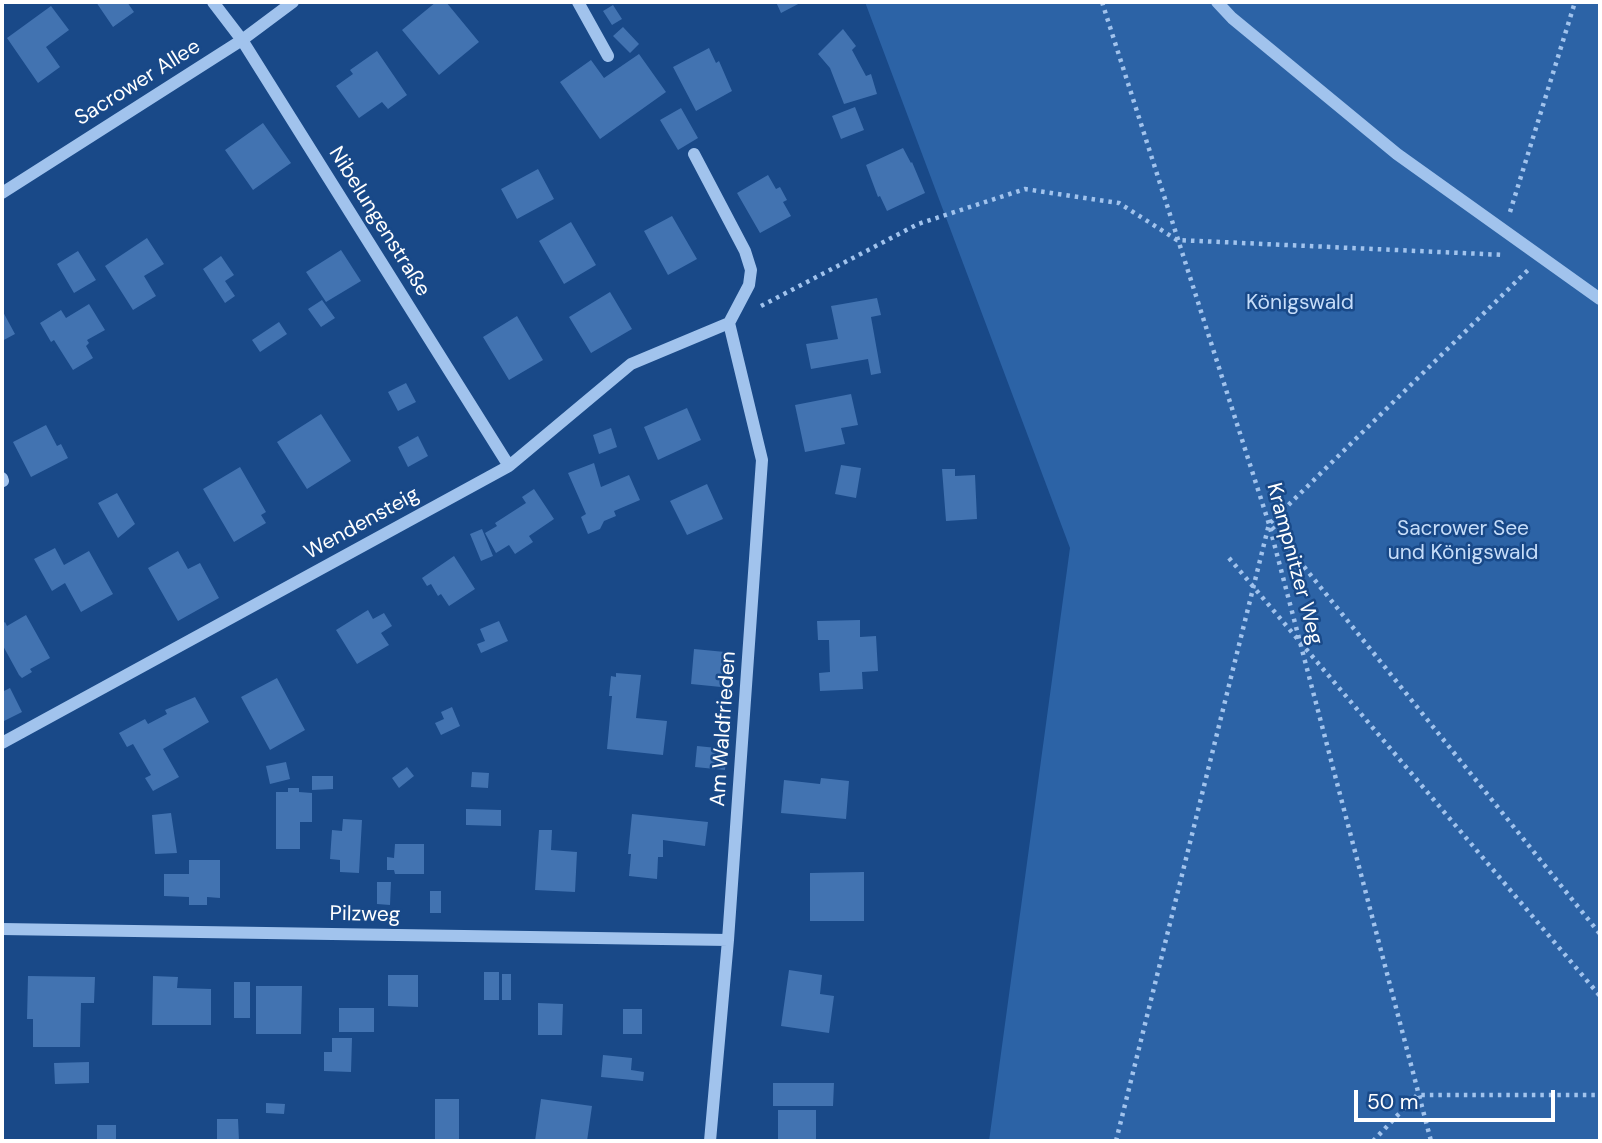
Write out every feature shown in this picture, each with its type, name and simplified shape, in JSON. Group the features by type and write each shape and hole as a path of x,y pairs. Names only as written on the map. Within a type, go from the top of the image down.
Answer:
{"street":[{"name":"Nibelungenstraße","path":"213,2 242,40 509,466"},
{"name":"Sacrower Allee","path":"2,193 242,40 293,2"},
{"path":"578,2 608,56"},
{"path":"1217,2 1232,18 1397,154 1600,299"},
{"path":"694,154 745,251 751,270 749,285 729,323"},
{"name":"Wendensteig","path":"2,743 509,466 631,364 729,323"},
{"name":"Am Waldfrieden","path":"709,1141 728,940 762,460 729,323"},
{"name":"Pilzweg","path":"2,929 728,940"}],"path":[{"name":"Krampnitzer Weg","path":"1102,2 1269,524 1430,1141"},
{"path":"1504,229 1575,2"},
{"path":"729,323 918,224 1025,190 1119,203 1177,240 1541,257"},
{"path":"1116,1141 1269,524 1541,257"},
{"path":"1269,524 1600,934"},
{"path":"1229,558 1600,996"},
{"path":"1373,1141 1417,1095 1600,1095"}],"green space":[{"name":"Königswald","path":"865,2 1600,2 1600,1141 989,1141 1070,548"}],"building":[{"path":"96,2 127,2 134,12 113,27"},
{"path":"436,2 446,2 479,42 439,75 402,30"},
{"path":"776,2 802,2 781,13"},
{"path":"613,5 622,19 612,25 603,11"},
{"path":"51,6 69,30 46,47 60,67 38,83 7,38"},
{"path":"623,27 639,44 630,53 613,36"},
{"path":"843,29 856,46 852,50 866,76 871,74 877,94 844,104 830,68 818,54"},
{"path":"709,48 716,63 719,61 732,91 696,111 673,67"},
{"path":"377,51 407,95 388,109 382,102 359,118 336,86 353,74 350,70"},
{"path":"639,54 666,92 600,139 560,82 591,60 604,78"},
{"path":"855,107 864,130 841,139 832,116"},
{"path":"681,108 698,138 678,150 660,120"},
{"path":"263,123 291,163 253,190 225,150"},
{"path":"903,148 925,193 887,211 880,196 878,197 866,165"},
{"path":"538,169 554,199 517,219 501,189"},
{"path":"768,175 776,189 780,187 787,200 783,202 791,216 760,233 737,193"},
{"path":"672,216 697,259 668,275 644,231"},
{"path":"571,222 596,265 564,284 539,241"},
{"path":"147,238 164,264 144,276 156,296 133,310 105,266"},
{"path":"341,250 361,281 326,302 306,272"},
{"path":"78,251 96,280 74,293 57,264"},
{"path":"221,256 234,275 225,281 235,296 225,303 203,269"},
{"path":"610,292 632,329 591,353 569,317"},
{"path":"877,298 881,315 871,317 881,373 871,375 868,359 811,369 806,344 838,339 831,306"},
{"path":"322,300 335,318 321,327 308,309"},
{"path":"89,304 105,330 87,340 89,343 86,346 93,358 73,370 40,323 61,310 66,318"},
{"path":"2,310 15,334 2,341"},
{"path":"517,316 543,360 509,380 483,337"},
{"path":"279,322 287,334 260,352 252,340"},
{"path":"406,383 416,402 398,411 388,392"},
{"path":"851,394 858,425 841,428 845,444 805,452 795,405"},
{"path":"687,408 701,440 658,460 644,427"},
{"path":"321,414 351,461 307,489 277,442"},
{"path":"46,425 57,446 61,444 68,458 31,477 13,442"},
{"path":"611,428 617,447 599,454 593,435"},
{"path":"418,436 428,456 408,467 398,447"},
{"path":"594,463 601,487 629,475 640,500 614,511 616,516 604,521 600,529 588,534 581,517 586,514 568,473"},
{"path":"841,465 861,468 856,498 835,494"},
{"path":"240,467 266,512 261,515 266,523 234,542 203,489"},
{"path":"942,469 955,469 955,476 975,475 977,519 946,521"},
{"path":"707,484 723,519 687,535 670,501"},
{"path":"534,489 554,519 529,536 533,542 515,554 509,545 496,553 485,533 497,526 495,523 526,503 522,497"},
{"path":"117,493 135,524 118,538 98,503"},
{"path":"482,529 493,556 481,561 470,534"},
{"path":"55,548 64,565 89,551 113,594 81,612 65,583 52,591 34,559"},
{"path":"178,551 188,569 200,563 219,598 178,621 148,568"},
{"path":"454,556 475,589 449,606 441,594 438,596 431,584 427,586 422,578"},
{"path":"368,610 373,619 384,613 392,626 381,633 389,645 357,664 336,630"},
{"path":"26,615 50,658 30,669 32,672 22,678 2,644 2,624 5,622 7,626"},
{"path":"860,620 860,637 876,636 878,671 862,672 863,689 820,691 819,673 830,672 829,640 818,640 817,621"},
{"path":"499,621 508,641 481,653 477,644 485,641 480,629"},
{"path":"694,649 725,652 721,687 691,684"},
{"path":"616,673 641,675 636,718 667,721 663,755 607,749 611,676 616,677"},
{"path":"277,678 305,730 270,750 241,697"},
{"path":"10,688 22,712 2,722 2,692"},
{"path":"195,697 209,722 163,749 179,777 153,791 145,778 151,775 133,744 127,747 119,733 145,719 148,724 167,714 165,710"},
{"path":"452,707 460,726 441,735 435,723 444,719 441,712"},
{"path":"697,746 727,749 725,770 695,767"},
{"path":"286,762 290,779 270,784 266,766"},
{"path":"407,767 414,776 399,788 392,778"},
{"path":"472,772 489,773 488,788 471,787"},
{"path":"312,776 333,776 333,789 312,790"},
{"path":"821,778 849,781 846,819 781,813 784,780 820,784"},
{"path":"288,788 299,788 299,792 312,793 312,822 300,822 300,849 276,849 276,792 288,792"},
{"path":"466,809 501,810 501,826 466,825"},
{"path":"171,813 177,853 155,854 152,815"},
{"path":"632,814 708,822 705,846 663,840 663,857 658,857 657,879 629,876"},
{"path":"343,819 362,820 359,873 340,872 340,860 330,859 332,830 342,831"},
{"path":"539,830 552,830 551,850 577,852 575,892 535,890"},
{"path":"395,844 424,844 424,874 395,874 394,870 387,870 387,857 394,858"},
{"path":"189,860 220,860 220,898 207,897 207,905 189,905 189,897 164,896 164,874 189,874"},
{"path":"864,872 864,921 810,921 810,873"},
{"path":"377,882 391,882 390,905 377,904"},
{"path":"430,891 441,891 441,913 430,913"},
{"path":"789,970 822,975 820,994 834,996 829,1033 781,1026"},
{"path":"484,972 499,972 499,1000 484,1000"},
{"path":"502,974 511,974 511,1000 502,1000"},
{"path":"388,975 418,975 418,1007 388,1006"},
{"path":"28,976 95,977 94,1003 81,1003 80,1047 33,1047 33,1019 27,1019"},
{"path":"153,976 178,977 177,988 211,989 211,1025 152,1025"},
{"path":"234,982 250,982 250,1018 234,1018"},
{"path":"256,986 302,986 301,1034 256,1034"},
{"path":"538,1003 563,1004 562,1035 538,1035"},
{"path":"339,1008 374,1008 374,1032 339,1032"},
{"path":"623,1009 642,1009 642,1034 623,1034"},
{"path":"332,1038 352,1038 351,1072 324,1071 324,1052 332,1052"},
{"path":"603,1055 632,1058 631,1070 644,1072 643,1081 601,1077"},
{"path":"89,1062 89,1083 55,1084 54,1063"},
{"path":"773,1083 834,1083 833,1106 773,1106"},
{"path":"435,1099 459,1099 459,1141 435,1141"},
{"path":"541,1099 592,1106 587,1141 535,1141"},
{"path":"266,1103 285,1104 284,1114 266,1113"},
{"path":"778,1110 816,1110 816,1141 778,1141"},
{"path":"217,1119 238,1119 239,1141 217,1141"},
{"path":"97,1125 116,1125 116,1141 97,1141"}],"park label":[{"name":"Sacrower See und Königswald","path":"1463,541"}]}
